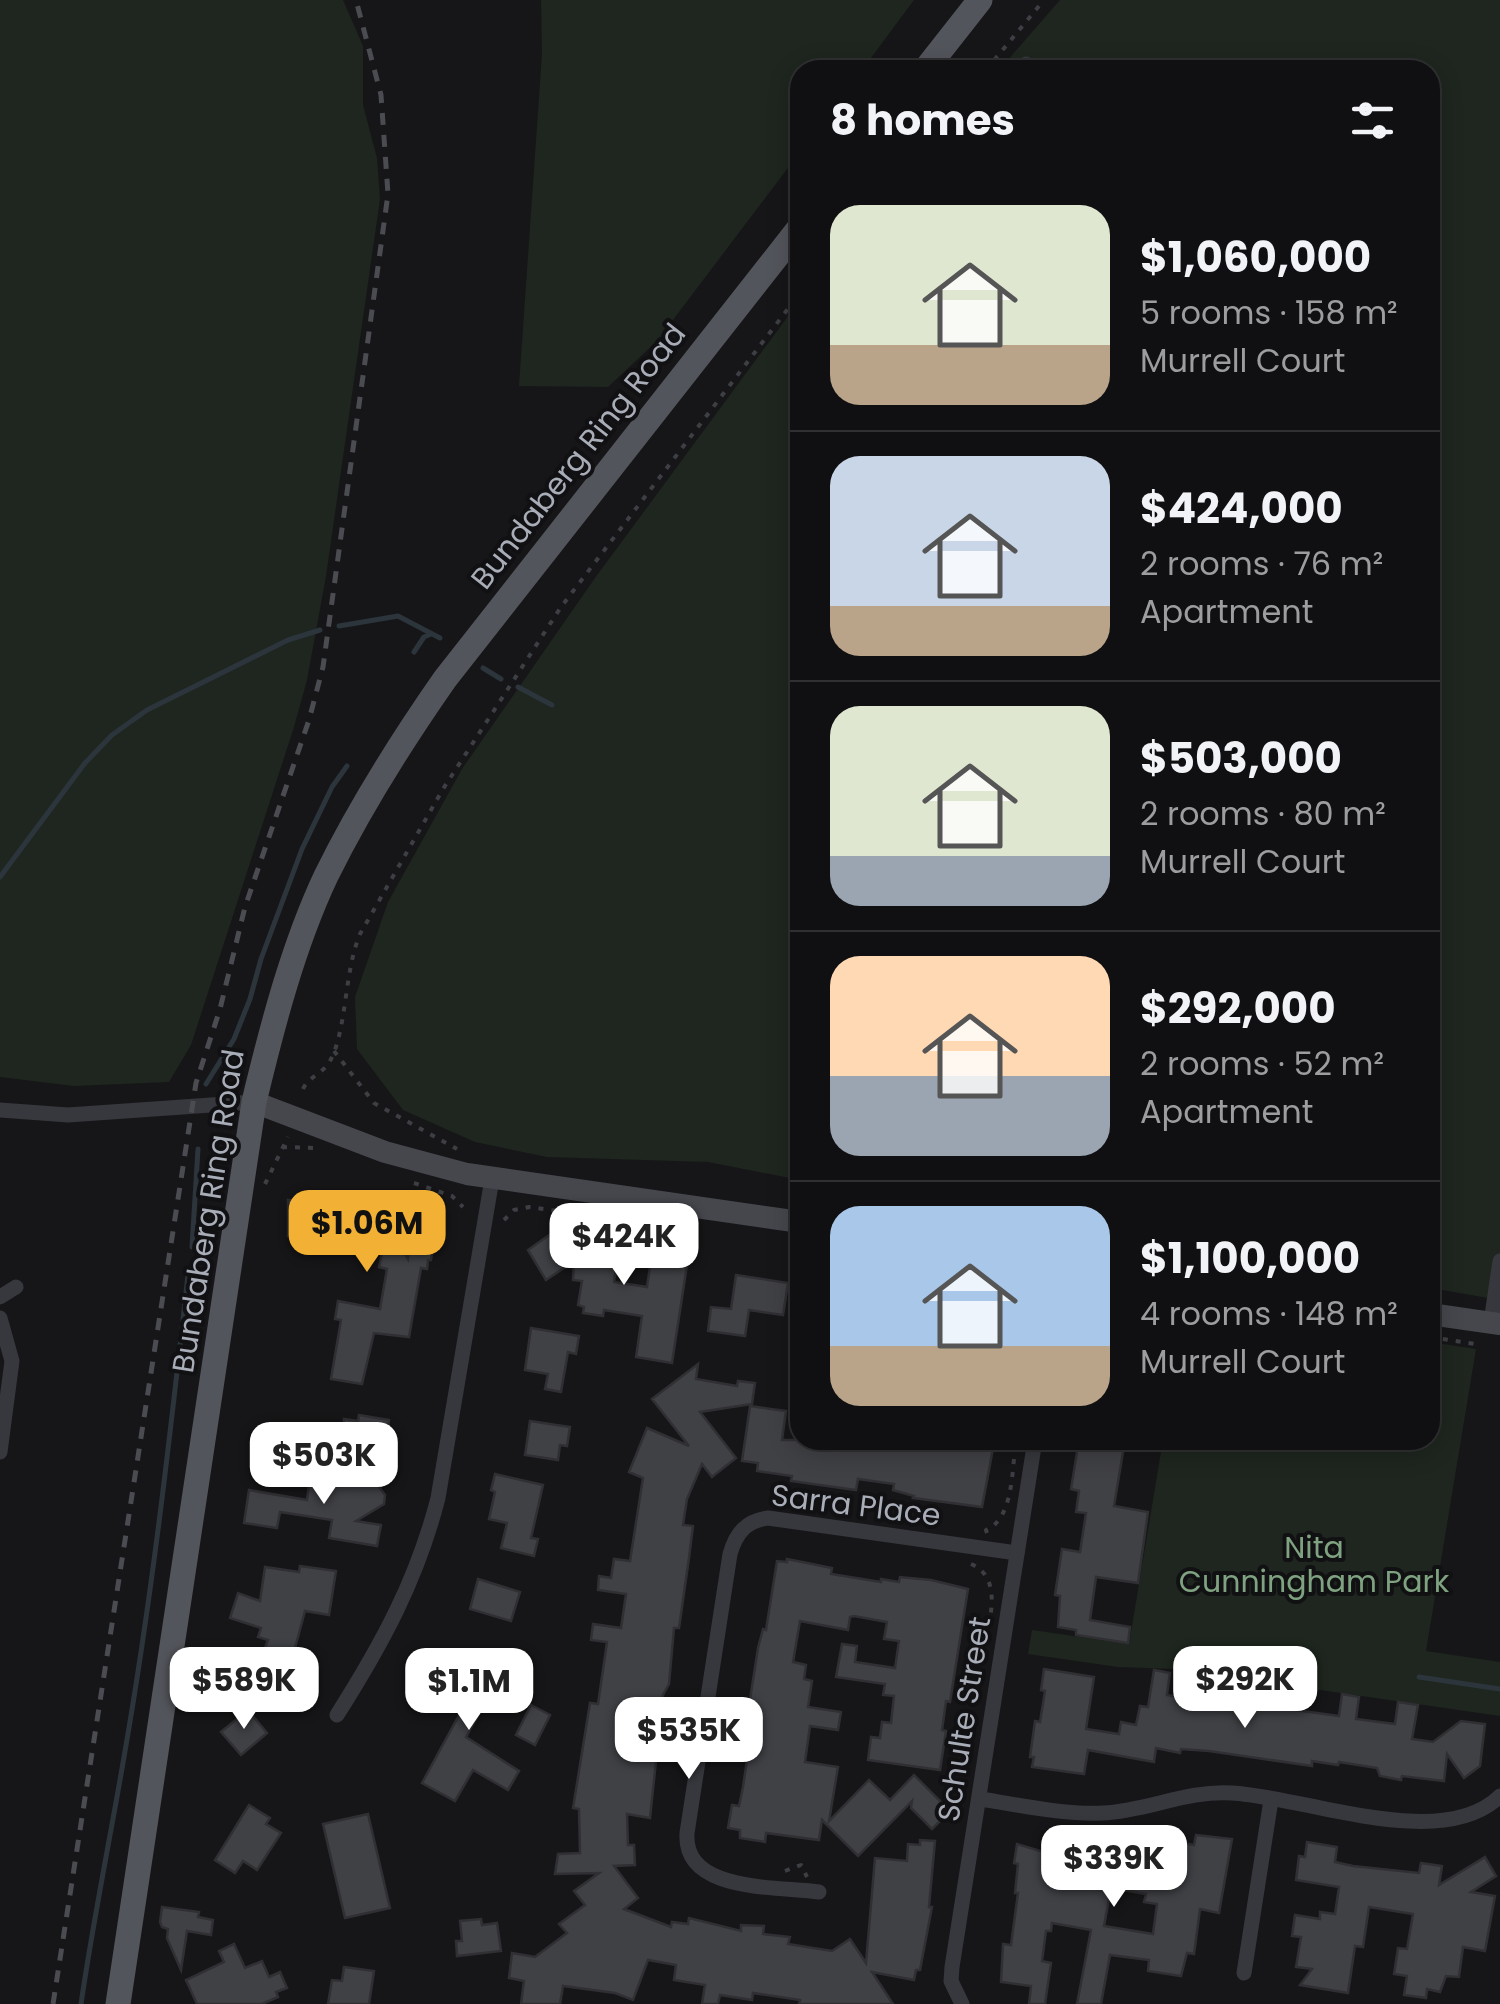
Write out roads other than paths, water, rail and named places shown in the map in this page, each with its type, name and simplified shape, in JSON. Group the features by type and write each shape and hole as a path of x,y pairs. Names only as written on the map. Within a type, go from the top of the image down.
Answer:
{"main road":[{"path":"932,60 980,0"},
{"name":"Bundaberg Ring Road","path":"118,2004 254,1102 272,1032 326,878 396,749 445,679 790,239"}],"street":[{"path":"0,1110 68,1115 254,1102 418,1163 492,1178 790,1221"},
{"path":"337,1716 388,1631 426,1543 438,1498 492,1178"},
{"path":"1440,1315 1496,1323 1500,1261"},
{"path":"0,1297 16,1287"},
{"path":"0,1318 12,1361 0,1452"},
{"name":"Schulte Street","path":"962,2004 951,1981 952,1968 1033,1450"},
{"name":"Sarra Place","path":"817,1892 721,1880 689,1865 687,1833 726,1574 742,1522 776,1519 1018,1554"},
{"path":"980,1799 1102,1814 1193,1794 1233,1793 1425,1823 1460,1819 1497,1806"},
{"path":"1244,1973 1271,1800"}],"waterway":[{"path":"339,626 398,616 440,638"},
{"path":"0,877 85,763 112,735 147,710 288,640 320,630"},
{"path":"414,652 424,637 431,634"},
{"path":"483,668 501,679"},
{"path":"518,687 552,705"},
{"path":"206,1084 234,1039 302,849 332,787 347,766"},
{"path":"192,1247 198,1149"},
{"path":"81,2004 143,1637 188,1275"},
{"path":"1419,1677 1500,1689"}],"railway":[{"path":"53,2004 196,1083 220,1009 245,907 309,720 323,667 388,194 381,95 356,0"}],"park label":[{"name":"Nita Cunningham Park","path":"1314,1564"}]}
